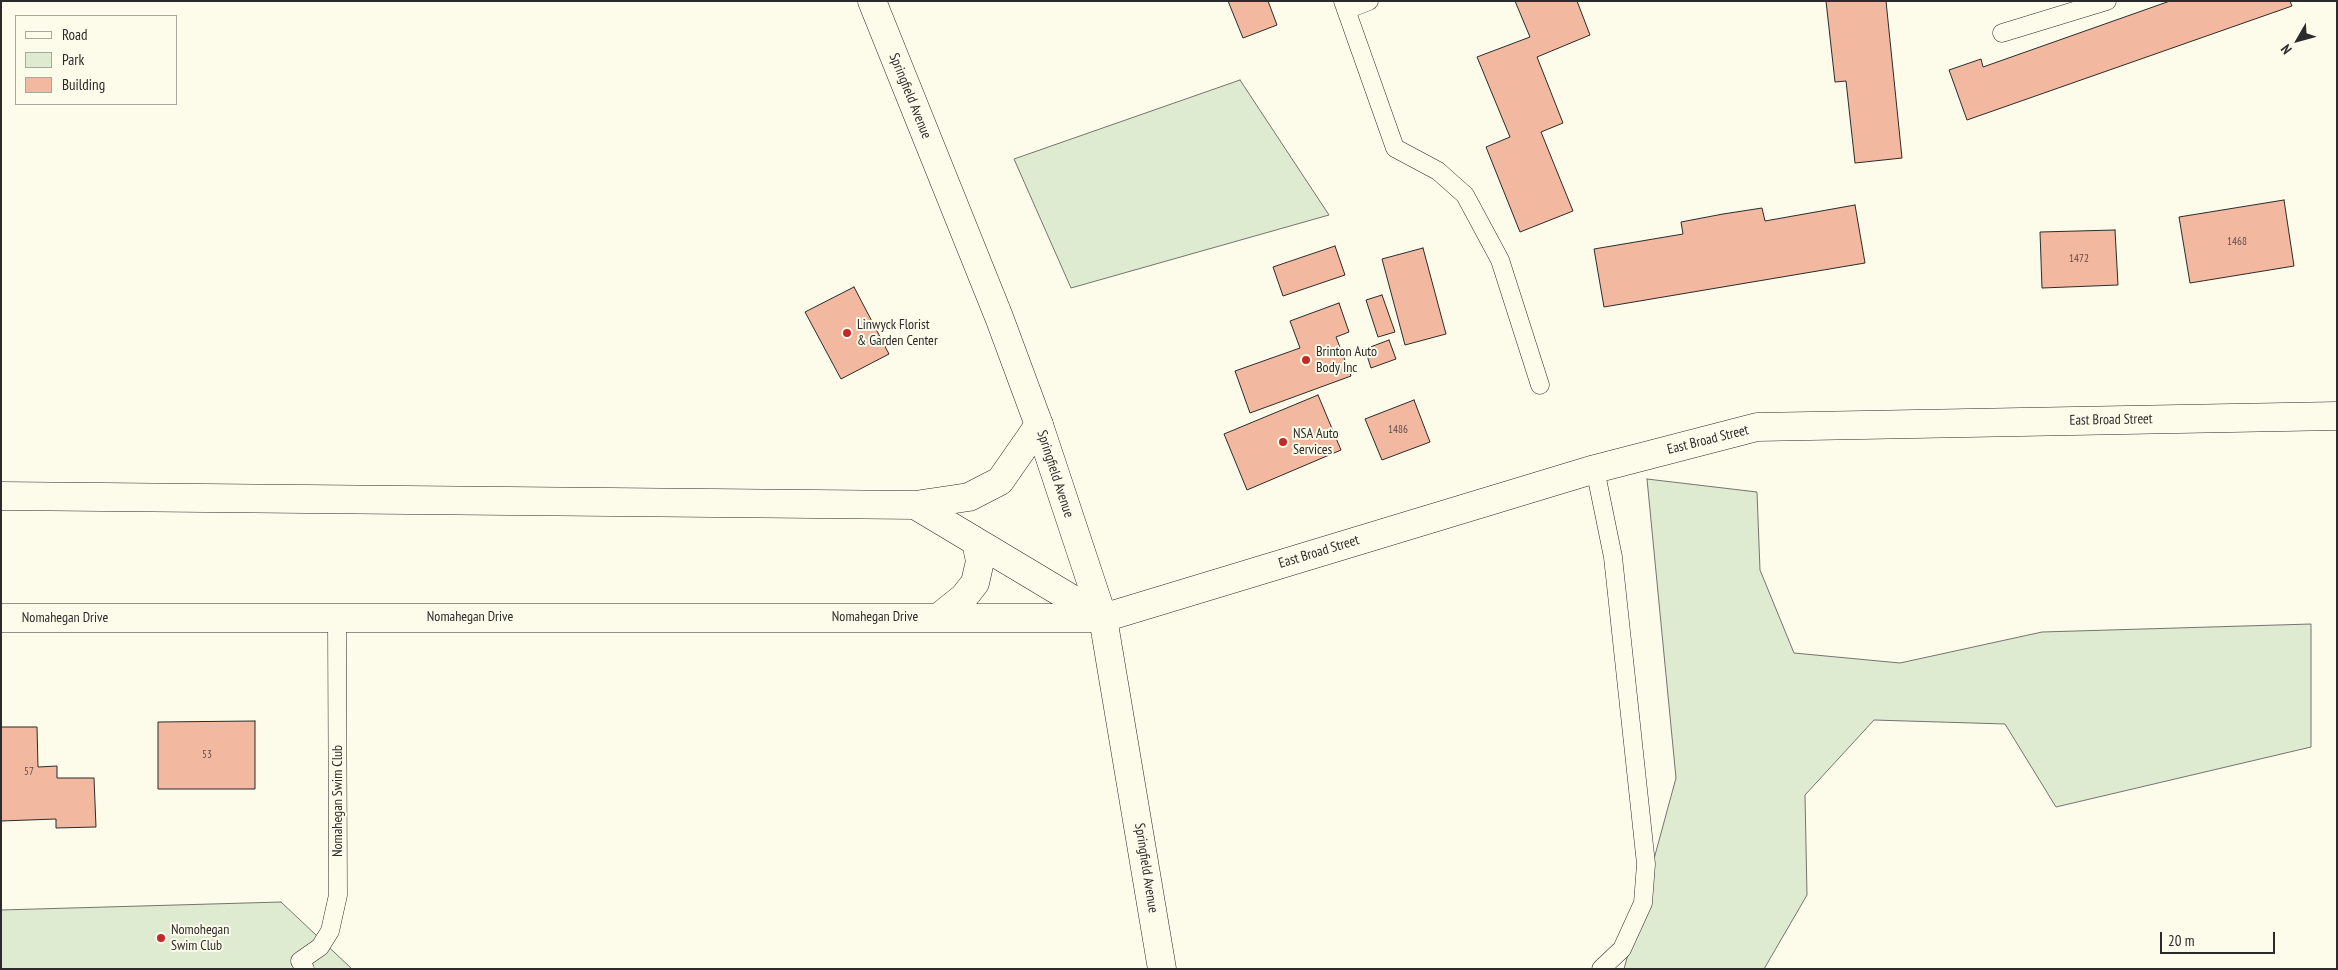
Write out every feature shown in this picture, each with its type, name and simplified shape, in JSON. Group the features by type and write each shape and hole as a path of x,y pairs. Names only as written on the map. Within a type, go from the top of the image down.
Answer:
{"street":[{"name":"Springfield Avenue","path":"872,1 999,316 1039,425 1103,618 1162,969"},
{"name":"East Broad Street","path":"1103,618 1595,469 1757,427 2337,416"},
{"path":"1,496 915,505 969,497 1000,481 1039,425"},
{"path":"915,505 1103,618"},
{"path":"939,617 964,597 975,583 980,561 976,542"},
{"name":"Nomahegan Drive","path":"1,618 1103,618"}],"lane":[{"path":"1369,1 1345,6 1395,148 1438,171 1465,195 1500,260 1540,386"},
{"path":"2002,33 2107,1"},
{"path":"1595,469 1613,557 1646,864 1643,902 1622,949 1602,969"},
{"name":"Nomahegan Swim Club","path":"305,969 300,961 320,947 330,931 338,895 337,618"}],"green space":[{"path":"1240,80 1329,215 1071,288 1014,159"},
{"path":"1647,479 1757,492 1760,570 1794,653 1900,663 2042,632 2311,624 2311,747 2056,807 2005,724 1874,720 1805,795 1807,895 1764,969 1624,969 1676,778"},
{"name":"Nomohegan Swim Club","path":"281,902 352,969 1,969 1,910"}],"building":[{"path":"1228,1 1268,1 1277,25 1243,38"},
{"path":"1515,1 1577,1 1590,35 1537,57 1563,123 1541,132 1573,211 1520,232 1486,147 1510,137 1477,57 1530,37"},
{"path":"1826,1 1886,1 1902,158 1855,163 1846,81 1835,82"},
{"path":"2170,1 2290,1 2292,6 1967,120 1949,70 1981,59 1983,67"},
{"path":"2284,200 2294,266 2190,283 2179,217"},
{"path":"1855,205 1865,263 1604,307 1594,249 1683,234 1681,222 1723,214 1762,208 1765,221"},
{"path":"2115,230 2118,285 2042,288 2040,232"},
{"path":"1335,246 1345,275 1283,296 1273,267"},
{"path":"1423,248 1446,334 1405,345 1382,259"},
{"name":"Linwyck Florist & Garden Center","path":"854,287 889,354 841,379 805,312"},
{"path":"1382,295 1395,332 1378,337 1366,300"},
{"name":"Brinton Auto Body Inc","path":"1339,303 1349,332 1336,337 1351,376 1250,413 1235,371 1300,348 1290,321"},
{"path":"1389,340 1396,359 1371,368 1365,349"},
{"name":"NSA Auto Services","path":"1318,395 1341,450 1247,490 1224,434"},
{"path":"1414,400 1430,442 1382,460 1365,419"},
{"path":"255,721 255,789 158,789 158,722"},
{"path":"1,727 37,727 38,767 57,766 57,778 94,778 96,827 56,828 56,819 1,821"}],"place":[{"name":"Linwyck Florist & Garden Center","path":"847,333"},
{"name":"Brinton Auto Body Inc","path":"1306,360"},
{"name":"NSA Auto Services","path":"1283,442"},
{"name":"Nomohegan Swim Club","path":"161,938"}]}
